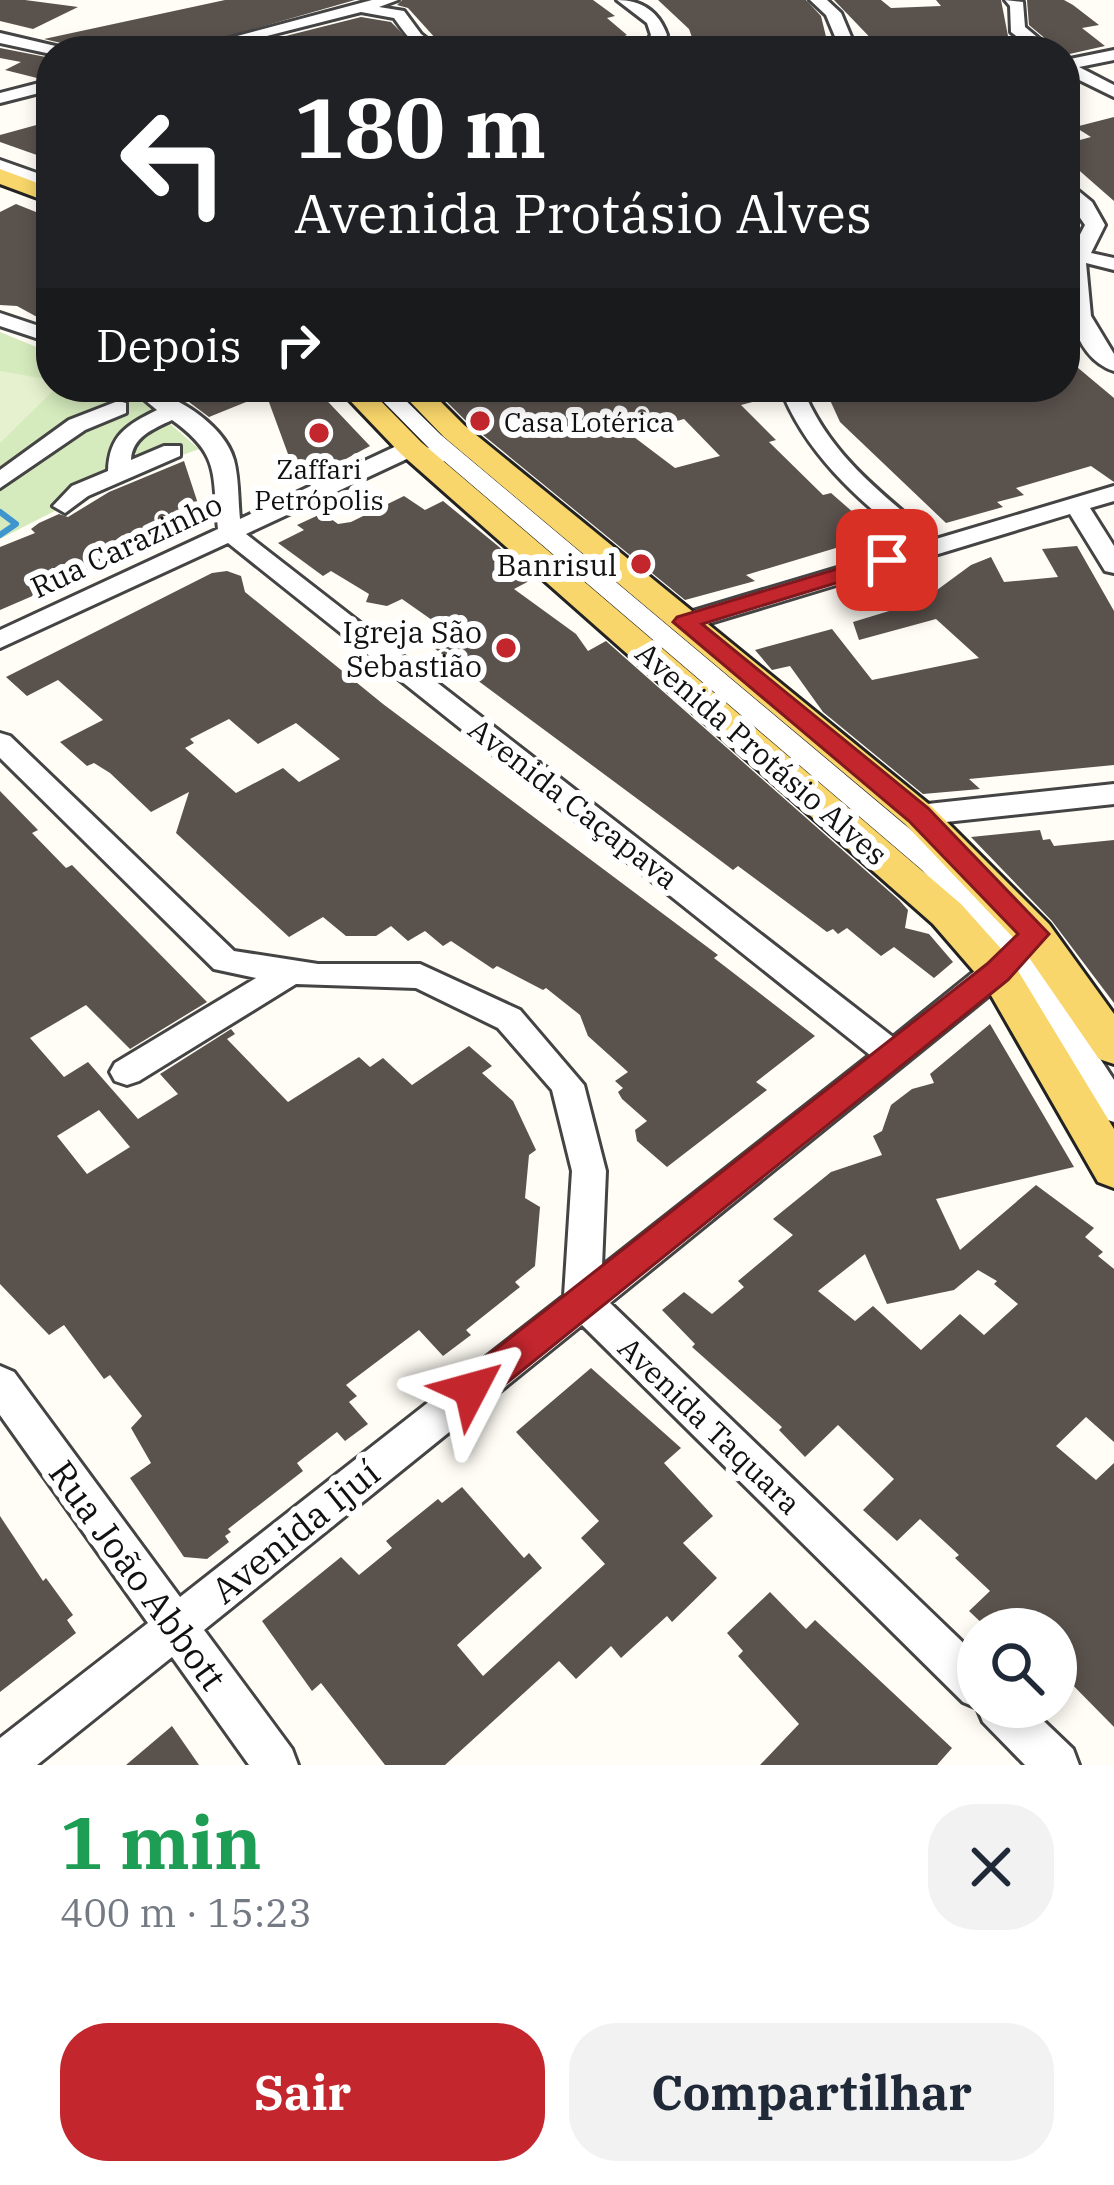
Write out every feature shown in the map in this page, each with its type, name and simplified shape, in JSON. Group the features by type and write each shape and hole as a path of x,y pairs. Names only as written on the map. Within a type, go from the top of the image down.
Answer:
{"main road":[{"path":"0,153 36,166"},
{"path":"0,176 36,190"},
{"name":"Avenida Protásio Alves","path":"366,402 411,448 947,914 1015,953 1114,1047"},
{"name":"Avenida Protásio Alves","path":"425,402 454,431 918,815 1015,953 1114,1169"}],"street":[{"path":"625,0 654,21 658,36"},
{"path":"818,0 833,13 843,36"},
{"path":"1013,0 1018,5 1017,29 1026,36"},
{"path":"254,36 412,1"},
{"path":"394,7 414,36"},
{"path":"0,38 36,46"},
{"path":"1080,62 1114,55"},
{"path":"1080,73 1114,92"},
{"path":"0,98 36,89"},
{"path":"0,165 36,178"},
{"path":"1080,201 1095,225 1090,242 1080,248"},
{"path":"1080,256 1114,264"},
{"path":"0,319 36,332"},
{"path":"1080,319 1084,333 1114,365"},
{"path":"162,402 208,436 222,457 230,532"},
{"path":"396,402 495,492 932,863 1015,953 1114,1108"},
{"path":"796,402 816,441 931,547"},
{"path":"0,481 77,425 118,408"},
{"path":"119,474 120,447 136,429 173,410"},
{"path":"454,431 495,492"},
{"path":"411,448 495,492"},
{"name":"Rua Carazinho","path":"0,640 411,448"},
{"path":"65,506 80,491 172,452"},
{"path":"685,622 1114,493"},
{"path":"1076,505 1114,566"},
{"name":"Avenida Caçapava","path":"230,532 893,1055"},
{"path":"742,701 776,766"},
{"path":"742,701 828,740"},
{"path":"0,742 225,961 290,973 419,976 509,1019 567,1085 590,1171 583,1300"},
{"path":"918,815 1114,794"},
{"name":"Avenida Ijuí","path":"2,1765 1015,953"},
{"path":"127,1072 290,973"},
{"name":"Avenida Taquara","path":"583,1300 957,1667"},
{"name":"Rua João Abbott","path":"0,1384 276,1765"},
{"path":"1019,1728 1057,1765"}],"green space":[{"path":"0,332 36,347 36,402 142,402 199,449 117,479 0,539"},
{"path":"0,371 36,377 36,402 42,402 0,443"}],"building":[{"path":"0,0 78,7 33,29 0,21"},
{"path":"225,0 355,0 229,36 58,36"},
{"path":"402,0 593,0 615,16 607,18 627,35 433,36 408,8 397,5"},
{"path":"658,0 806,0 821,16 826,36 692,36"},
{"path":"834,0 881,0 891,8 941,6 936,0 1001,0 1008,36 869,36"},
{"path":"1027,0 1064,0 1099,25 1082,28 1105,46 1080,52 1080,36 1042,36 1029,25"},
{"path":"361,17 391,22 405,36 286,36"},
{"path":"0,48 36,55 36,78 5,70 21,62 0,58"},
{"path":"1114,117 1114,201 1080,171 1080,140 1091,137 1080,126"},
{"path":"36,125 36,155 0,142 0,135"},
{"path":"16,204 36,212 36,316 17,306 0,305 0,212"},
{"path":"1080,370 1114,398 1114,482 1091,466 1016,488 1024,495 997,502 1003,507 946,523 840,422 831,402 1080,402"},
{"name":"Zaffari Petrópolis","path":"189,402 246,402 209,417"},
{"name":"Zaffari Petrópolis","path":"269,402 328,402 370,446 299,484"},
{"path":"447,402 752,402 741,405 776,440 769,442 823,495 831,493 879,535 746,575 755,581 685,600","holes":["684,419 720,456 675,468 630,434"]},
{"path":"184,461 204,522 0,610 0,547 35,533 31,529 39,523 59,514 68,517 109,492"},
{"path":"404,496 425,510 443,501 498,546 533,579 514,589 576,634 588,651 606,641 899,900 908,910 905,928 929,934 953,962 934,978 894,947 881,956 847,928 838,934 833,929 827,932 738,866 733,870 428,643 449,632 402,599 387,606 366,602 369,594 331,571 323,576 278,543 304,530 297,525 323,513 338,524 351,522"},
{"path":"1077,546 1114,611 1114,765 969,779 980,789 923,794 823,712 790,666 772,670 755,650 832,629 872,680 979,658 936,619 859,640 853,622 922,601 971,565 991,557 1004,582 1058,577 1042,549"},
{"path":"212,573 241,576 245,592 383,704 718,955 714,958 815,1036 756,1082 767,1090 667,1167 637,1141 635,1130 647,1121 622,1099 618,1092 623,1088 615,1081 628,1072 588,1036 580,1015 546,988 497,966 493,969 451,941 443,946 425,931 408,941 391,926 376,936 346,936 323,917 289,937 176,833 189,792 151,812 110,773 94,763 87,766 60,742 103,720 58,680 27,696 6,677","holes":["229,719 258,744 296,723 340,759 299,782 283,768 236,793 185,748 194,743 190,739"]},
{"path":"0,791 66,868 72,865 207,1002 130,1049 86,1005 30,1038 64,1077 88,1062 138,1119 178,1094 160,1074 231,1029 235,1034 227,1039 288,1102 359,1057 370,1067 383,1058 412,1085 469,1046 492,1066 482,1073 513,1101 536,1150 529,1155 525,1198 540,1207 535,1266 515,1282 520,1287 466,1330 471,1335 443,1356 419,1330 346,1385 357,1396 349,1402 368,1424 345,1441 337,1432 297,1463 303,1471 228,1529 229,1542 207,1559 184,1557 130,1478 151,1463 131,1428 142,1416 110,1375 104,1379 64,1325 49,1335 0,1284","holes":["99,1110 130,1147 87,1174 57,1136"]},
{"path":"1040,830 1043,840 1050,839 1054,846 1114,840 1114,1003 1052,921 971,837"},
{"path":"990,1024 1074,1167 936,1199 960,1250 1036,1185 1094,1228 1085,1237 1114,1269 1114,1442 1086,1417 1056,1446 1096,1480 1114,1463 1114,1727 1077,1689 1077,1608 972,1608 990,1591 920,1519 897,1541 863,1510 894,1479 838,1425 805,1457 779,1430 782,1427 692,1347 695,1344 662,1310 684,1292 712,1314 744,1287 738,1281 793,1235 773,1219 831,1172 882,1155 873,1136 882,1131 891,1105 912,1089 934,1083 930,1074","holes":["865,1254 887,1304 954,1290 978,1270 997,1281 994,1284 1018,1304 984,1335 960,1314 921,1350 873,1306 855,1321 818,1291"]},
{"path":"591,1368 681,1448 664,1463 713,1516 683,1543 717,1578 672,1622 667,1616 621,1658 611,1646 576,1679 559,1661 445,1765 385,1765 321,1683 312,1691 262,1621 341,1557 359,1575 392,1548 386,1541 438,1499 442,1503 462,1487 524,1558 529,1553 542,1568 457,1645 483,1676 605,1564 581,1538 599,1521 516,1432"},
{"path":"0,1516 43,1581 46,1578 73,1615 67,1620 76,1633 0,1692"},
{"path":"770,1592 806,1629 815,1620 952,1748 937,1765 760,1765 799,1724 738,1656 743,1651 727,1633"},
{"path":"172,1726 199,1765 126,1765"}],"waterway":[{"path":"0,512 16,524 0,535"}],"place":[{"name":"Casa Lotérica","path":"480,421"},
{"name":"Zaffari Petrópolis","path":"319,433"},
{"name":"Banrisul","path":"641,564"},
{"name":"Igreja São Sebastião","path":"506,648"}],"route":[{"path":"471,1389 998,972 1035,934 918,815 685,622 887,560"}]}
